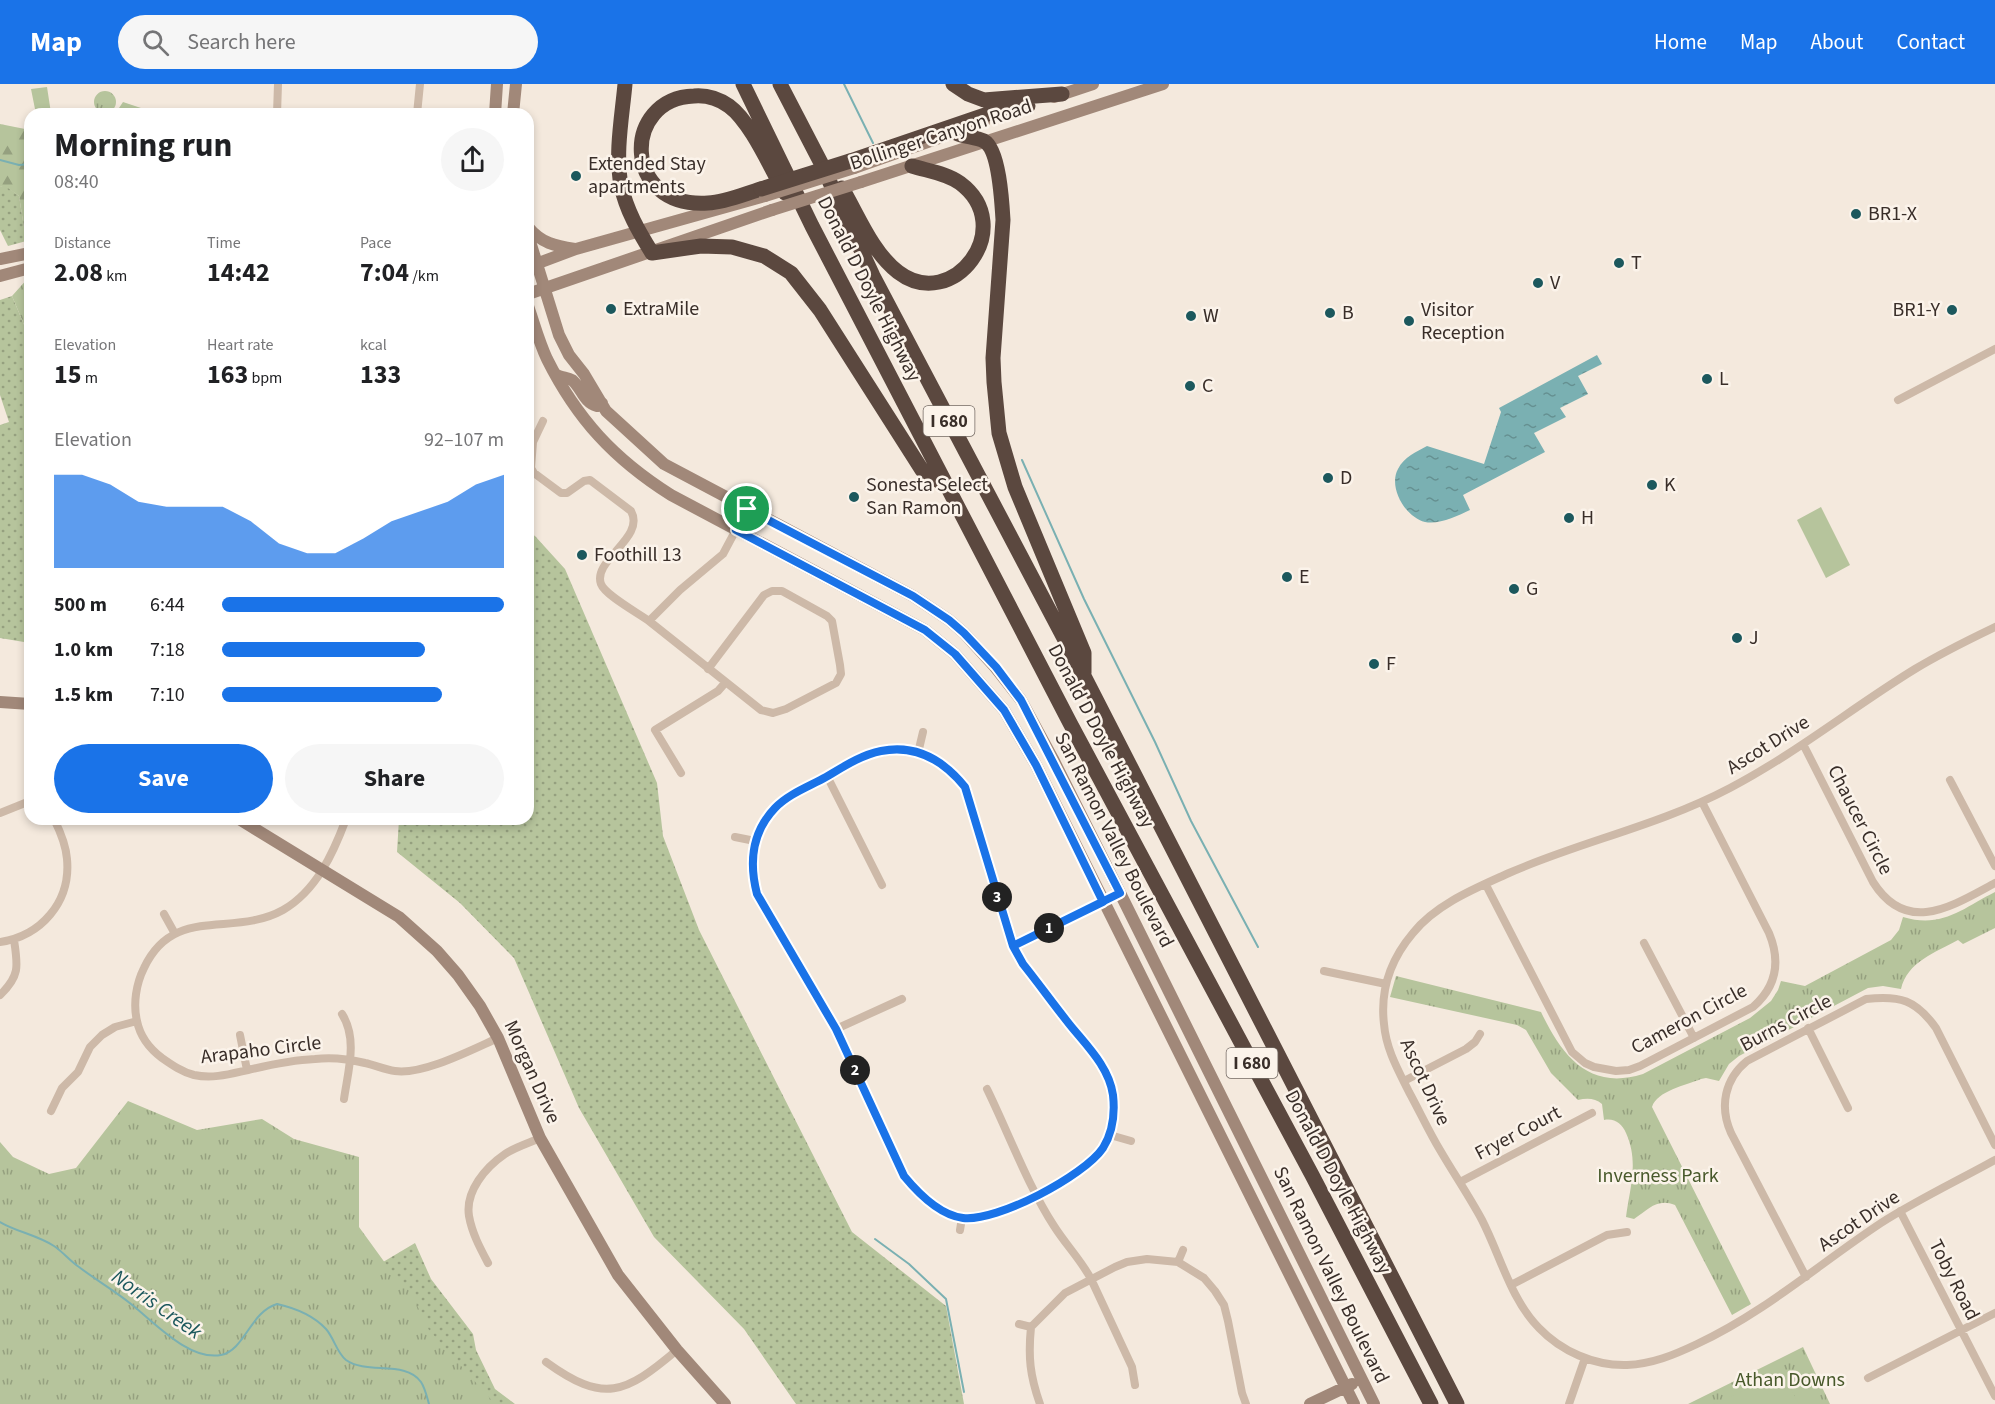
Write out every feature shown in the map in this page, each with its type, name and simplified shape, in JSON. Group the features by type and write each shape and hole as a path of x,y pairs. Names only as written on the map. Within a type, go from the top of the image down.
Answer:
{"highway":[{"path":"625,84 619,146 621,187 639,232 652,252 701,246 732,247 764,256 791,273 820,310 922,470 948,487"},
{"name":"Donald D Doyle Highway","path":"743,84 812,226 1070,723 1431,1404"},
{"name":"Donald D Doyle Highway","path":"780,84 821,163 873,276 1084,676 1457,1404"},
{"path":"953,84 968,94 984,100 1062,94"},
{"path":"812,226 800,221 747,126 728,106 715,98 687,96 673,100 660,108 651,119 641,143 645,171 651,183 661,192 675,199 710,203 763,192 852,165 1011,106 1028,106"},
{"path":"956,133 985,142 994,154 1002,199 1003,220 993,358 999,433 1015,486 1084,652 1084,676"},
{"path":"821,163 832,171 870,237 889,264 900,274 913,279 928,282 943,280 956,275 968,266 977,254 982,243 983,218 972,195 961,184 948,176 912,166"}],"main road":[{"path":"495,108 497,84"},
{"path":"514,108 516,84"},
{"name":"Bollinger Canyon Road","path":"852,165 956,133 1093,84"},
{"name":"Bollinger Canyon Road","path":"534,292 772,210 1163,84"},
{"path":"534,266 576,249 639,232 763,192"},
{"path":"534,233 543,241 576,249"},
{"path":"0,259 24,253"},
{"name":"San Ramon Valley Boulevard","path":"534,268 544,289 559,335 569,355 584,374 606,411 664,464 913,596 964,633 996,667 1021,700 1120,893 1374,1404"},
{"path":"0,276 24,270"},
{"name":"San Ramon Valley Boulevard","path":"534,322 547,358 583,419 607,446 643,477 671,495 925,630 955,654 1004,710 1036,765 1354,1404"},
{"path":"557,375 572,380 592,405 597,406 602,403"},
{"path":"0,702 24,704"},
{"name":"Morgan Drive","path":"249,825 399,917 437,951 458,975 480,1006 498,1038 540,1138 618,1275 677,1350 725,1404"},
{"path":"1310,1404 1362,1379"}],"street":[{"path":"277,108 279,84"},
{"path":"418,108 420,84"},
{"path":"1898,399 1995,349"},
{"path":"534,438 543,421"},
{"path":"534,473 561,493 567,493 584,481 590,480 631,511 635,518 633,525 602,569 601,585 607,592 649,621 725,683 761,710 773,713 786,709 836,683 841,674 832,621 782,591 772,591 764,596 708,669"},
{"path":"649,621 680,590 723,554 747,509"},
{"name":"Ascot Drive","path":"1995,627 1916,668 1803,744 1745,780 1702,802 1660,820 1534,863 1445,906 1422,923 1397,956 1386,984 1384,1025 1391,1054 1404,1081 1439,1149 1460,1182 1496,1249 1526,1313 1555,1343 1585,1358 1609,1364 1629,1365 1665,1358 1702,1342 1776,1299 1900,1211 1995,1160"},
{"path":"681,773 655,730 718,691 725,683"},
{"path":"918,753 922,732"},
{"name":"Chaucer Circle","path":"1803,744 1873,882 1891,903 1910,911 1930,913 1951,906 1995,883"},
{"path":"899,750 918,753 936,759 955,774 965,787 1013,946 1023,964 1100,1061 1113,1094 1110,1135 1093,1160 1075,1175 1037,1195 985,1216 962,1218 930,1203 904,1176 836,1029 757,894 753,878 752,857 755,842 765,821 776,807 863,757 881,751 899,750"},
{"path":"827,776 882,885"},
{"path":"1950,780 1995,866"},
{"name":"Cameron Circle","path":"1486,885 1567,1044 1585,1063 1605,1070 1629,1070 1753,1008 1771,986 1776,954 1769,933 1702,802"},
{"path":"0,813 24,803"},
{"path":"0,942 14,940 45,923 57,905 65,885 68,861 56,825"},
{"path":"164,914 174,932 196,927 244,923 281,911 300,899 316,881 338,841 344,825"},
{"path":"735,837 755,842"},
{"path":"1013,946 1120,893"},
{"name":"Arapaho Circle","path":"174,932 147,960 139,978 136,999 137,1021 143,1037 153,1051 176,1068 194,1075 213,1077 316,1058 349,1060 394,1071 412,1072 498,1038"},
{"path":"0,995 12,983 16,971 14,940"},
{"path":"1644,943 1694,1038"},
{"path":"1324,971 1386,984"},
{"name":"Burns Circle","path":"1806,1277 1731,1133 1726,1119 1724,1103 1728,1084 1740,1066 1756,1054 1866,999 1885,997 1904,1000 1925,1012 1936,1028 1995,1145"},
{"path":"836,1029 902,999"},
{"path":"342,1014 351,1033 344,1099"},
{"path":"51,1111 62,1088 78,1072 90,1047 102,1035 115,1027 137,1021"},
{"path":"1808,1028 1848,1108"},
{"path":"1404,1081 1466,1049 1480,1034"},
{"path":"240,1035 247,1070"},
{"path":"987,1089 1037,1195 1054,1226 1091,1279 1132,1367 1135,1385"},
{"name":"Fryer Court","path":"1460,1182 1592,1113"},
{"path":"1110,1135 1131,1141"},
{"path":"488,1263 476,1239 468,1214 471,1192 485,1172 506,1154 540,1138"},
{"name":"Toby Road","path":"1900,1211 1995,1396"},
{"path":"960,1230 962,1218"},
{"path":"1511,1285 1607,1235 1627,1232"},
{"path":"1178,1262 1183,1250"},
{"path":"1040,1404 1032,1380 1028,1353 1031,1327 1065,1293 1091,1279 1115,1267 1137,1260 1158,1259 1178,1262 1204,1278 1224,1305 1246,1404"},
{"path":"1868,1378 1995,1313"},
{"path":"1018,1324 1031,1327"},
{"path":"546,1362 565,1378 585,1389 605,1393 630,1386 649,1374 677,1350"},
{"path":"1569,1404 1585,1358"}],"green space":[{"path":"47,87 50,108 35,108 31,89"},
{"path":"101,92 109,92 115,98 114,108 96,108 95,106 95,98"},
{"path":"123,102 141,108 119,108"},
{"path":"0,124 24,129 24,228 19,196 5,186 0,187"},
{"path":"5,185 19,196 24,242 8,246 0,230 0,187"},
{"path":"24,283 24,325 12,296"},
{"path":"12,296 24,325 24,642 0,638 0,425 9,422 0,395 0,300"},
{"path":"1821,507 1850,565 1826,578 1797,520"},
{"path":"534,535 565,569 657,783 663,836 699,930 852,1232 946,1306 964,1404 796,1404 744,1329 654,1237 579,1108 514,958 460,903 397,852 399,825 534,825"},
{"name":"Inverness Park","path":"1995,892 1995,928 1963,944 1958,940 1924,959 1909,972 1901,989 1883,986 1868,988 1739,1056 1729,1064 1719,1081 1701,1079 1673,1089 1655,1101 1652,1107 1751,1304 1732,1315 1675,1205 1658,1204 1634,1219 1626,1217 1633,1164 1630,1144 1624,1130 1615,1121 1604,1120 1602,1104 1591,1099 1578,1100 1551,1073 1526,1030 1517,1025 1390,997 1396,976 1541,1012 1558,1043 1580,1066 1607,1078 1624,1078 1643,1074 1750,1018 1771,1001 1781,981 1805,986 1891,940 1899,930 1903,917 1917,920 1941,919"},
{"path":"128,1101 197,1130 262,1119 294,1139 359,1157 359,1227 388,1267 411,1293 429,1330 495,1404 0,1404 0,1142 13,1157 49,1174 76,1168"},
{"path":"415,1243 431,1279 473,1334 476,1350 495,1389 515,1404 460,1404 426,1339 321,1299"},
{"name":"Athan Downs","path":"1803,1347 1830,1404 1688,1404"},
{"path":"1780,1375 1784,1376 1799,1404 1713,1404"}],"water":[{"path":"1597,355 1602,364 1578,376 1588,394 1560,408 1566,417 1534,433 1545,452 1463,495 1470,510 1454,517 1430,523 1418,519 1405,508 1397,492 1395,476 1407,458 1427,446 1484,464 1501,412 1499,408"}],"waterway":[{"path":"844,84 873,143"},
{"path":"0,160 24,165"},
{"path":"1022,460 1084,599 1155,742 1191,821 1258,947"},
{"name":"Norris Creek","path":"0,1222 54,1246 173,1338 197,1352 209,1355 229,1352 260,1315 277,1304 303,1313 321,1324 346,1360 364,1367 396,1369 414,1375 421,1382 429,1404"},
{"path":"875,1239 909,1264 946,1299 964,1392"}],"place":[{"name":"Extended Stay apartments","path":"576,176"},
{"name":"BR1-X","path":"1856,214"},
{"name":"T","path":"1619,263"},
{"name":"V","path":"1538,283"},
{"name":"ExtraMile","path":"611,309"},
{"name":"BR1-Y","path":"1952,310"},
{"name":"B","path":"1330,313"},
{"name":"W","path":"1191,316"},
{"name":"Visitor Reception","path":"1409,321"},
{"name":"L","path":"1707,379"},
{"name":"C","path":"1190,386"},
{"name":"D","path":"1328,478"},
{"name":"K","path":"1652,485"},
{"name":"Sonesta Select San Ramon","path":"854,497"},
{"name":"H","path":"1569,518"},
{"name":"Foothill 13","path":"582,555"},
{"name":"E","path":"1287,577"},
{"name":"G","path":"1514,589"},
{"name":"J","path":"1737,638"},
{"name":"F","path":"1374,664"}],"route":[{"path":"747,509 736,530 925,630 968,667 1004,710 1036,765 1103,902 1013,946 1023,964 1100,1061 1113,1094 1110,1135 1093,1160 1075,1175 1007,1209 985,1216 962,1218 930,1203 904,1176 836,1029 757,894 753,878 752,857 755,842 765,821 776,807 796,794 863,757 881,751 899,750 936,759 955,774 965,787 1013,946 1093,907 1120,893 1021,700 996,667 964,633 913,596 747,509"}]}
